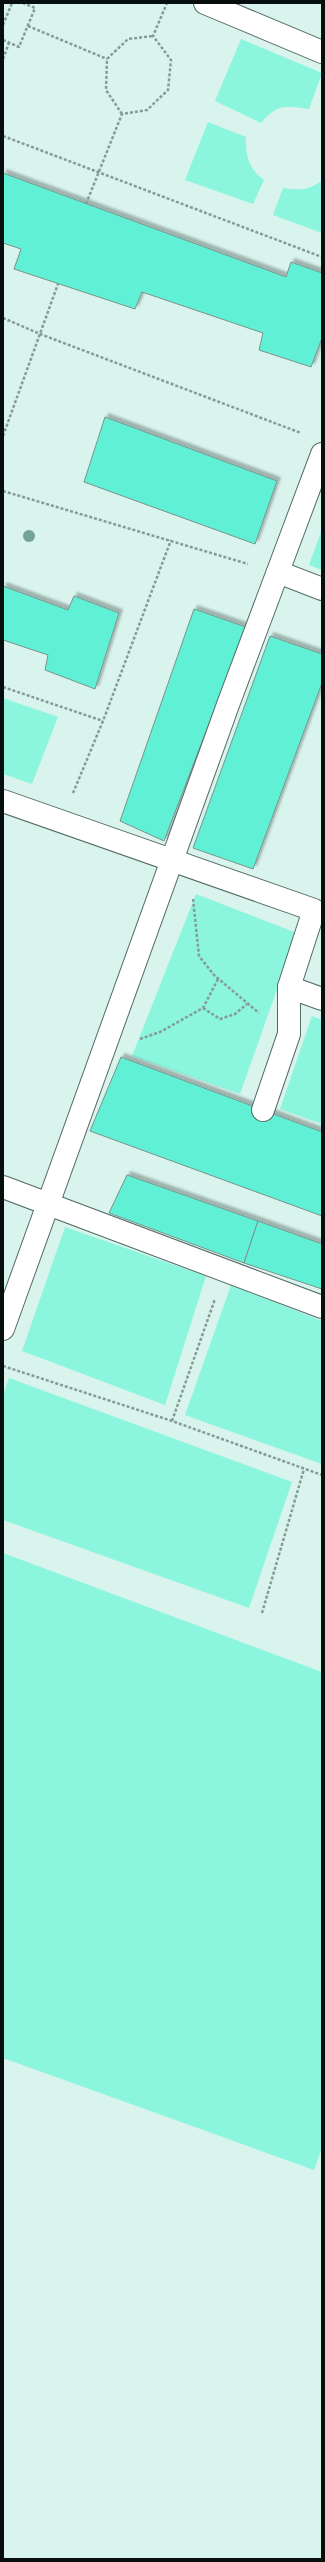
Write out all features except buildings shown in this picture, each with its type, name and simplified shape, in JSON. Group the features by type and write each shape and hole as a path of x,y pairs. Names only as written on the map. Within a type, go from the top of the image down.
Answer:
{"street":[{"path":"205,3 322,52"},
{"path":"3,1329 108,1037 181,863 278,572 320,460"},
{"path":"278,572 322,589"},
{"path":"3,801 314,910 289,987 289,1034 263,1110"},
{"path":"289,987 322,999"},
{"path":"3,1187 322,1307"}],"path":[{"path":"3,25 5,16 12,3"},
{"path":"3,40 19,47 35,8 24,3"},
{"path":"153,36 167,3"},
{"path":"28,26 107,59"},
{"path":"122,114 106,90 107,59 128,39 153,36"},
{"path":"122,114 146,110 168,90 171,60 153,36"},
{"path":"3,59 9,43"},
{"path":"86,204 122,114"},
{"path":"3,136 99,171 322,257"},
{"path":"3,436 58,284"},
{"path":"3,318 40,334 302,433 320,460"},
{"path":"3,491 278,572"},
{"path":"61,822 103,722 171,540"},
{"path":"3,687 103,722"},
{"path":"181,863 199,956 218,979 248,1004 289,1034"},
{"path":"108,1037 136,1040 160,1032 203,1008 218,979"},
{"path":"203,1008 220,1019 235,1014 248,1004"},
{"path":"172,1421 226,1270"},
{"path":"3,1366 172,1421 322,1475"},
{"path":"262,1613 304,1469"}],"green space":[{"path":"241,39 322,73 309,109 282,107 272,112 261,123 215,101"},
{"path":"208,122 246,137 247,156 251,167 264,180 253,204 185,180"},
{"path":"322,180 322,233 273,215 283,188 304,189 317,184"},
{"path":"322,529 322,570 309,565"},
{"path":"3,698 58,717 32,784 3,774"},
{"path":"196,894 297,933 240,1094 132,1056"},
{"path":"312,1016 322,1020 322,1124 280,1109"},
{"path":"65,1227 206,1276 165,1405 22,1351"},
{"path":"231,1285 322,1321 322,1464 185,1415"},
{"path":"9,1378 292,1482 249,1608 3,1520 3,1395"},
{"path":"3,1553 322,1672 322,2148 314,2170 3,2058"}]}
